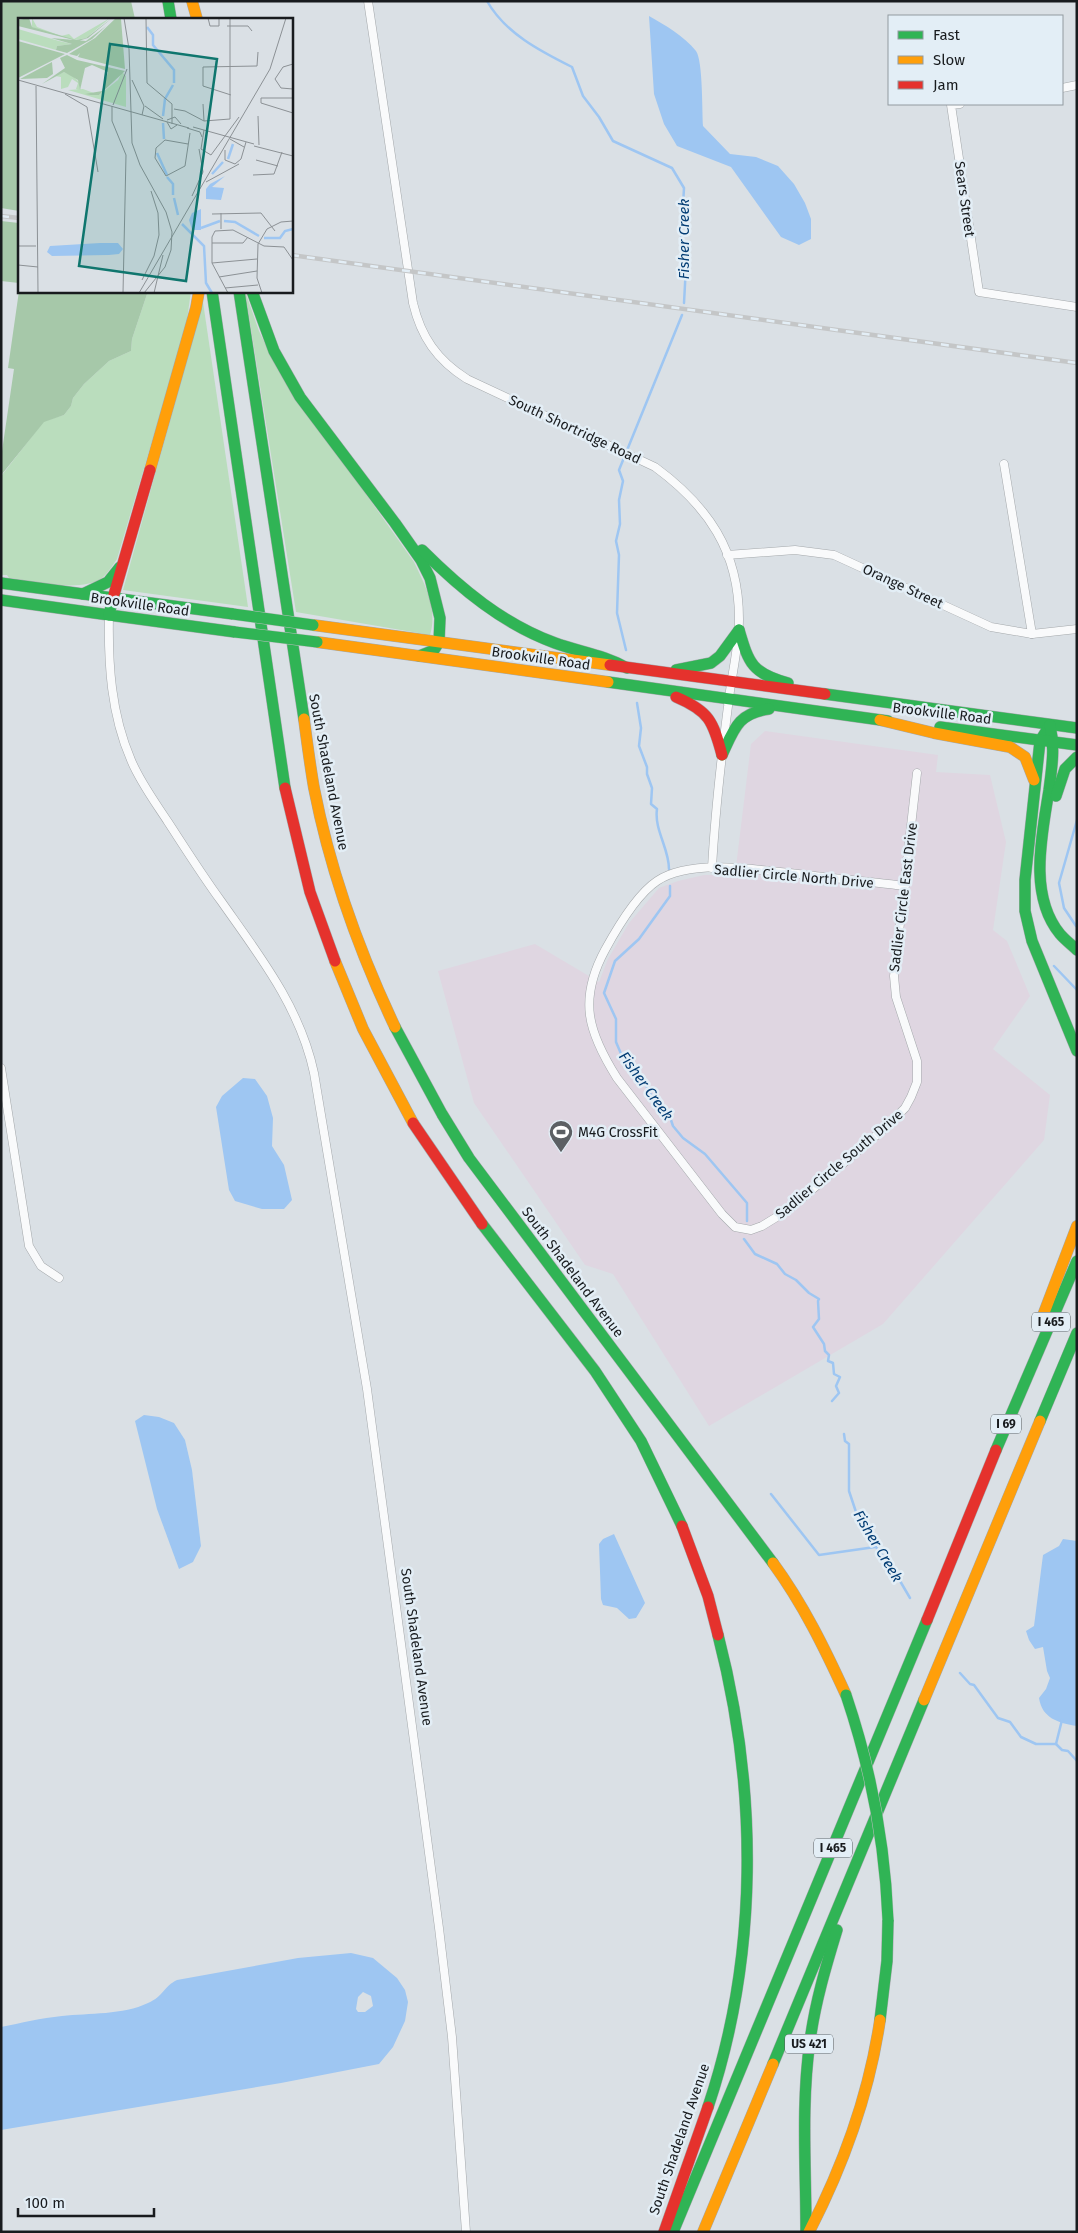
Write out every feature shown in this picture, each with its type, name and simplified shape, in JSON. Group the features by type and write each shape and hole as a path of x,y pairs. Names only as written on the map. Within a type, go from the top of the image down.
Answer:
{"main road":[{"path":"168,1 171,18"},
{"path":"192,1 197,18"},
{"path":"109,615 196,308 199,292"},
{"name":"South Shadeland Avenue","path":"212,292 285,788 304,872 328,947 371,1047 400,1102 425,1142 460,1195 594,1371 646,1453 672,1505 691,1551 709,1603 727,1667 739,1734 747,1811 748,1882 743,1949 734,2011 719,2074 664,2232"},
{"name":"South Shadeland Avenue","path":"239,292 314,788 330,858 344,904 380,997 425,1088 464,1150 768,1553 806,1613 846,1695 866,1756 876,1798 884,1854 888,1920 885,1988 876,2048 856,2121 835,2181 808,2232"},
{"path":"252,292 274,351 300,397 395,523 421,560 434,587 440,618 439,642 434,650 419,656"},
{"path":"395,523 456,583 499,615 536,635 556,643 614,660 627,668"},
{"path":"83,594 113,578 123,562"},
{"name":"Brookville Road","path":"1,583 1077,728"},
{"name":"Brookville Road","path":"1,600 880,720 1077,745"},
{"path":"666,673 711,663 720,656 739,630"},
{"path":"739,630 743,651 753,668 773,680 789,683 815,694"},
{"path":"660,690 695,704 704,711 712,721 722,755"},
{"path":"722,755 736,725 745,715 760,710 792,707"},
{"path":"880,720 934,733 1010,747 1019,752 1029,764 1035,789"},
{"path":"1050,725 1040,741 1025,880 1027,920 1032,942 1077,1051"},
{"path":"1050,725 1055,743 1042,838 1040,875 1042,899 1048,916 1058,933 1077,950"},
{"path":"1040,875 1050,839 1060,778 1065,767 1077,757"},
{"path":"1023,1383 1044,1314 1077,1226"},
{"name":"I 465","path":"1023,1383 1077,1261"},
{"name":"I 465","path":"703,2232 1077,1333"},
{"name":"I 69","path":"990,1464 1023,1383"},
{"name":"I 465","path":"674,2232 907,1672 990,1464"},
{"name":"US 421","path":"808,2232 806,2089 811,2029 824,1971 858,1862"}],"street":[{"name":"South Shortridge Road","path":"368,1 413,303 423,334 443,362 467,379 655,467 680,485 700,507 718,534 727,555 736,588 739,630 728,699 712,868"},
{"path":"1063,88 1077,85"},
{"name":"Sears Street","path":"951,105 979,292 1077,307"},
{"path":"1004,464 1032,634"},
{"name":"Orange Street","path":"727,555 795,550 834,555 991,627 1032,634 1077,629"},
{"name":"South Shadeland Avenue","path":"109,615 113,695 119,726 130,759 151,796 284,992 302,1032 314,1073 367,1389 435,1892 452,2037 466,2232"},
{"name":"Sadlier Circle East Drive","path":"917,773 894,982 899,1007 916,1052 917,1079"},
{"name":"Sadlier Circle North Drive","path":"743,1230 726,1220 617,1078 600,1048 590,1012 590,985 595,968 616,929 642,895 656,881 684,872 712,868 738,868 905,886"},
{"path":"1,1068 29,1246 39,1264 58,1278"},
{"name":"Sadlier Circle South Drive","path":"743,1230 759,1228 788,1210 879,1133 905,1108 911,1098 917,1079"}],"shaded area":[{"path":"765,731 938,755 936,772 990,775 1006,842 993,930 1007,941 1030,996 993,1049 1050,1095 1044,1140 883,1324 709,1426 613,1274 585,1265 474,1103 438,971 535,944 599,982 608,959 629,923 659,888 704,875 735,875 751,744"}],"green space":[{"path":"1,1 131,1 135,18 18,18 18,211 1,208"},
{"path":"1,221 18,223 18,283 1,281"},
{"path":"19,292 148,292 132,339 131,351 109,361 84,384 73,398 71,406 64,415 44,422 2,474 1,483 1,458 14,369 8,368"},
{"path":"148,292 191,292 186,327 117,559 102,578 82,585 57,585 9,578 7,575 1,575 2,475 44,421 64,415 71,406 73,398 84,384 109,361 131,351 132,339"},
{"path":"245,292 259,331 278,370 414,562 429,597 432,625 430,635 296,612"},
{"path":"203,302 248,607 123,590"}],"water":[{"path":"649,16 668,27 696,51 701,75 703,126 730,154 756,157 778,166 794,184 805,203 811,219 811,239 799,245 781,237 731,167 677,146 664,124 654,94"},
{"path":"243,1078 255,1079 267,1096 273,1118 272,1146 284,1165 292,1200 284,1209 262,1209 235,1201 229,1190 216,1107 222,1096"},
{"path":"144,1415 159,1417 174,1423 185,1440 192,1470 201,1546 193,1562 179,1569 157,1509 135,1421"},
{"path":"614,1534 645,1603 636,1618 629,1619 617,1608 603,1605 601,1599 599,1544 603,1539"},
{"path":"1063,1539 1077,1541 1077,1726 1057,1721 1047,1715 1041,1705 1039,1698 1046,1689 1050,1678 1043,1647 1035,1649 1026,1631 1034,1626 1043,1555 1059,1546"},
{"path":"351,1953 373,1958 397,1978 405,1990 408,2002 405,2021 393,2047 379,2064 281,2083 1,2130 1,2027 54,2017 128,2010 153,2000 177,1980 298,1958","holes":["363,1992 371,1996 373,2006 365,2012 358,2012 356,2009 358,1997"]}],"waterway":[{"name":"Fisher Creek","path":"487,1 503,23 513,32 536,48 572,67 583,96 599,117 613,141 672,168 684,188 681,240 686,266 684,303"},
{"name":"Fisher Creek","path":"626,650 617,613 619,555 616,541 620,524 619,500 623,481 619,470 682,315"},
{"name":"Fisher Creek","path":"637,703 641,728 639,746 647,767 647,774 652,788 651,804 657,809 659,832 667,854 669,869"},
{"path":"1076,926 1064,908 1059,883 1077,820"},
{"name":"Fisher Creek","path":"670,886 670,896 639,939 615,961 604,993 616,1019 616,1042 622,1056 632,1070 643,1080 656,1104 670,1117 673,1126 683,1138 705,1154 747,1203 747,1221"},
{"path":"1054,966 1077,990"},
{"name":"Fisher Creek","path":"744,1239 755,1254 777,1264 785,1274 796,1280 809,1293 819,1299 819,1319 813,1327 829,1355 828,1361 833,1363 834,1374 840,1377 836,1386 839,1393 832,1401"},
{"name":"Fisher Creek","path":"844,1434 845,1441 849,1444 849,1491 857,1515 865,1533 893,1569 910,1598"},
{"path":"771,1494 819,1555 875,1547"},
{"name":"Fisher Creek","path":"960,1673 970,1684 974,1685 998,1718 1010,1722 1021,1737 1036,1744 1056,1744 1062,1750 1068,1751 1077,1761"},
{"path":"1056,1744 1062,1720"}],"railway":[{"path":"1,216 18,218"},
{"path":"292,255 1077,363"}],"traffic: fast":[{"path":"168,1 171,18"},
{"path":"212,292 285,788"},
{"path":"239,292 304,719"},
{"path":"252,292 274,351 300,397 395,523 421,560 430,578 440,618 439,642 434,650 419,656"},
{"path":"422,550 468,592 500,616 555,643 601,657 627,668"},
{"path":"83,594 108,582 120,567"},
{"path":"1,583 113,598"},
{"path":"233,614 113,598 109,615 235,632"},
{"path":"1,600 109,615"},
{"path":"233,614 313,625"},
{"path":"739,630 749,659 754,666 759,671 788,683"},
{"path":"676,670 711,663 720,656 739,630"},
{"path":"235,632 317,642"},
{"path":"608,682 888,721"},
{"path":"825,694 1077,728"},
{"path":"722,755 734,730 744,718 750,714 769,709"},
{"path":"1050,725 1040,741 1025,880 1025,911 1032,941 1077,1051"},
{"path":"1050,725 1052,757 1041,845 1041,883 1044,901 1050,918 1060,934 1077,950"},
{"path":"940,727 1077,745"},
{"path":"1056,796 1065,769 1077,757"},
{"path":"395,1027 442,1114 469,1158 773,1563"},
{"path":"482,1224 595,1371 641,1441 682,1526"},
{"path":"996,1450 1077,1261"},
{"path":"1040,1421 1077,1333"},
{"path":"673,2232 927,1620"},
{"path":"708,2107 725,2049 737,1991 744,1931 747,1872 746,1812 740,1752 731,1693 718,1635"},
{"path":"846,1695 863,1750 875,1806 884,1862 888,1920"},
{"path":"773,2064 924,1700"},
{"path":"880,2020 887,1961 888,1920"},
{"path":"806,2232 805,2112 807,2065 818,1999 837,1930"}],"traffic: slow":[{"path":"192,1 197,18"},
{"path":"150,470 196,308 199,292"},
{"path":"313,625 610,665"},
{"path":"317,642 608,682"},
{"path":"304,719 314,788 337,880 369,969 395,1027"},
{"path":"880,720 934,733 1010,747 1025,757 1034,780"},
{"path":"335,961 363,1029 413,1123"},
{"path":"1042,1318 1077,1226"},
{"path":"924,1700 1040,1421"},
{"path":"773,1563 813,1627 846,1695"},
{"path":"809,2232 833,2181 854,2129 869,2075 880,2020"},
{"path":"703,2232 773,2064"}],"traffic: jam":[{"path":"113,598 150,470"},
{"path":"610,665 825,694"},
{"path":"676,697 696,707 708,718 716,734 722,755"},
{"path":"285,788 310,892 335,961"},
{"path":"413,1123 482,1224"},
{"path":"927,1620 996,1450"},
{"path":"682,1526 708,1596 718,1635"},
{"path":"664,2232 708,2107"}],"place":[{"name":"M4G CrossFit","path":"561,1153"}]}
